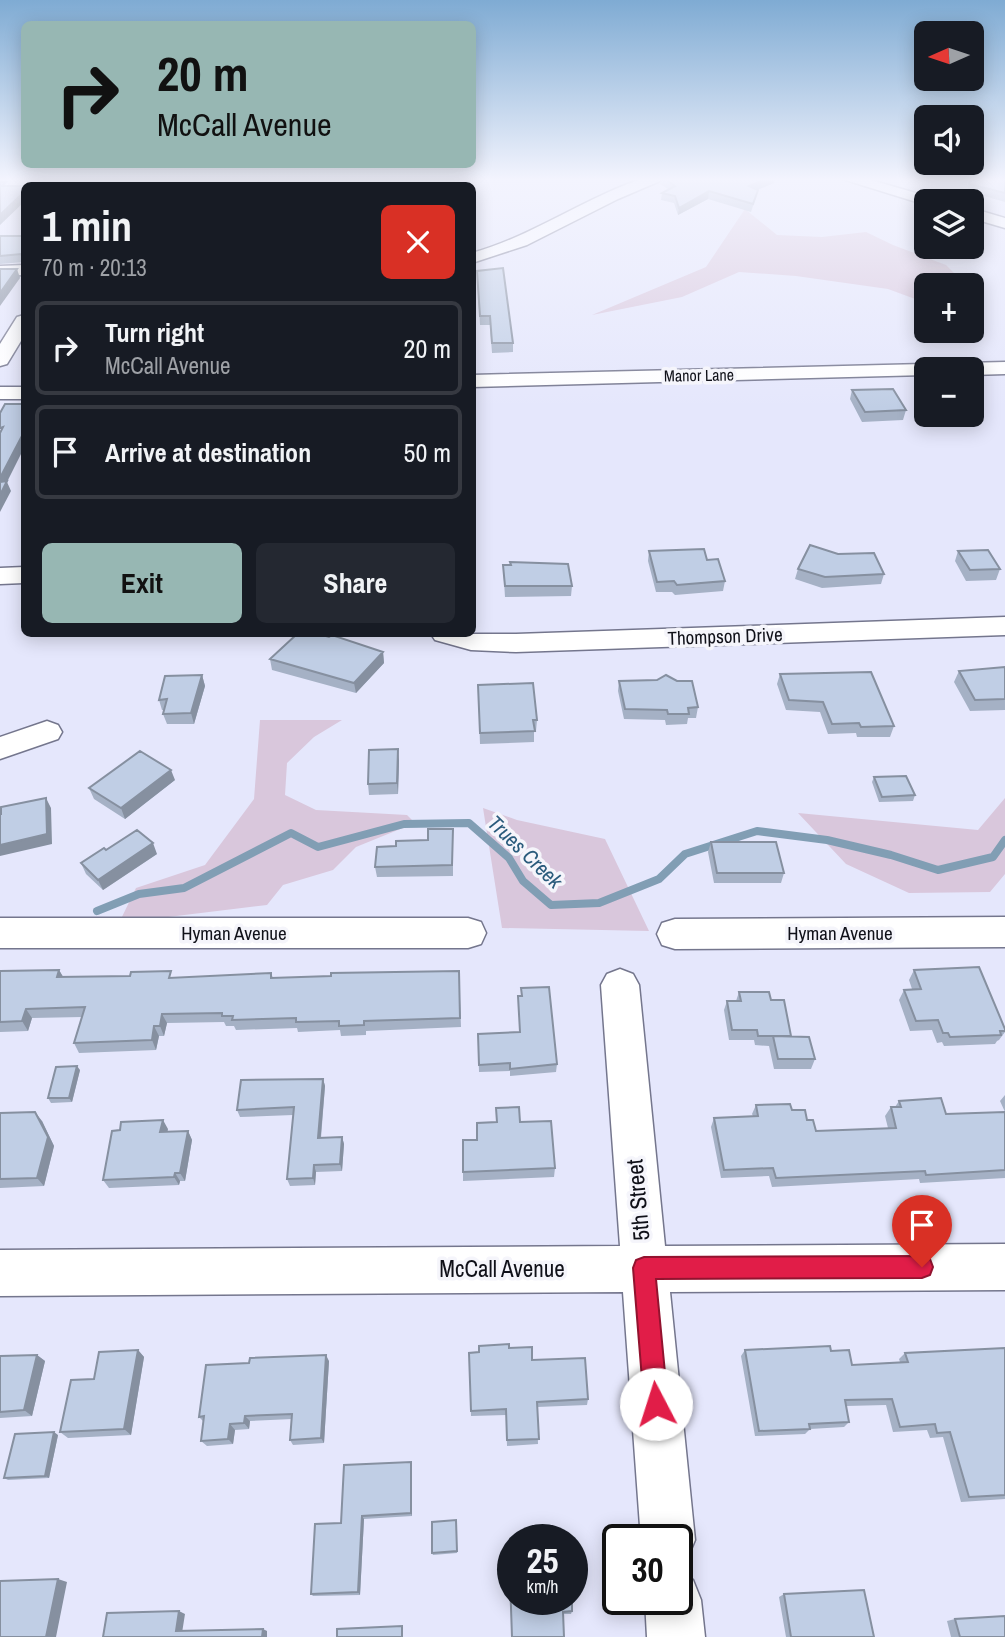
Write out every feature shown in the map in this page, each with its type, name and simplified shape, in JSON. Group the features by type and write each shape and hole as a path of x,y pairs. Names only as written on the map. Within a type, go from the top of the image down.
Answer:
{"street":[{"path":"0,271 21,271"},
{"path":"0,360 21,326"},
{"path":"984,368 1005,368"},
{"name":"Manor Lane","path":"476,381 914,369"},
{"path":"0,393 21,393"},
{"path":"0,576 21,575"},
{"name":"Thompson Drive","path":"455,637 471,642 516,643 1005,626"},
{"path":"0,748 47,732"},
{"name":"Hyman Avenue","path":"675,934 1005,932"},
{"name":"Hyman Avenue","path":"0,933 468,933"},
{"name":"5th Street","path":"620,985 667,1524"},
{"name":"McCall Avenue","path":"0,1273 1005,1267"},
{"path":"674,1615 676,1637"}],"shaded area":[{"path":"714,254 914,254 914,259 930,259 946,265 954,273 914,273 914,299 888,289 796,276 739,272 682,297 592,315 706,267"},
{"path":"260,720 342,720 314,737 287,763 285,795 316,810 407,815 415,823 356,847 333,870 283,885 267,905 119,923 136,888 205,865 254,799"},
{"path":"1005,798 1005,874 990,892 909,893 846,864 798,813 978,830"},
{"path":"483,808 517,820 605,839 649,931 502,928"}],"building":[{"path":"503,268 513,343 492,343 490,316 480,316 477,271"},
{"path":"0,269 17,269 0,293"},
{"path":"893,389 906,410 865,412 852,390"},
{"path":"5,404 21,404 21,438 0,478 0,433 3,427 0,428 0,413"},
{"path":"7,481 0,495 0,482"},
{"path":"810,545 838,554 874,553 884,574 825,577 798,569"},
{"path":"704,549 707,560 718,559 725,581 677,585 674,581 657,582 649,551"},
{"path":"988,550 1000,569 970,570 958,551"},
{"path":"510,562 568,564 572,586 505,586 503,565 511,565"},
{"path":"294,637 338,637 383,652 354,683 270,659"},
{"path":"1005,667 1005,699 975,700 959,671"},
{"path":"871,672 894,726 832,724 823,702 789,700 780,674"},
{"path":"202,675 191,713 163,714 167,699 159,700 165,676"},
{"path":"666,675 677,681 692,681 698,707 688,708 689,714 668,714 667,710 625,709 619,681 657,680"},
{"path":"533,683 537,720 533,720 535,731 480,733 478,685"},
{"path":"398,749 397,783 368,784 369,750"},
{"path":"140,751 171,770 121,808 89,788"},
{"path":"906,776 915,795 882,797 874,777"},
{"path":"46,798 47,834 0,845 1,807"},
{"path":"428,829 453,829 452,865 375,867 377,847 396,846 396,841 428,840"},
{"path":"137,830 153,843 98,880 81,863 104,848 106,850"},
{"path":"711,842 776,842 784,873 717,873"},
{"path":"979,967 1005,1029 1000,1031 1001,1035 950,1037 948,1033 943,1033 938,1020 916,1021 904,990 921,989 914,970"},
{"path":"59,970 57,977 130,976 131,972 171,971 169,978 271,973 271,978 331,976 331,973 459,971 460,1018 364,1021 364,1025 339,1026 339,1021 296,1022 296,1018 232,1020 233,1016 222,1016 222,1013 162,1014 160,1026 154,1026 152,1040 74,1043 85,1007 26,1009 22,1021 0,1022 0,971"},
{"path":"549,987 557,1064 510,1069 510,1063 479,1065 478,1034 520,1032 518,996 522,996 521,988"},
{"path":"739,992 769,992 771,1000 784,1000 791,1036 758,1036 757,1030 732,1030 727,1001 741,1001"},
{"path":"773,1036 809,1037 815,1059 778,1059"},
{"path":"77,1066 69,1098 48,1098 56,1067"},
{"path":"323,1079 318,1138 342,1137 340,1164 314,1165 313,1178 287,1179 294,1107 237,1110 241,1080"},
{"path":"941,1098 946,1114 1005,1112 1005,1170 926,1175 925,1171 776,1178 773,1168 724,1170 714,1118 758,1116 756,1105 790,1104 792,1110 805,1110 807,1120 813,1120 816,1131 896,1128 891,1107 901,1107 899,1101"},
{"path":"519,1107 520,1122 551,1121 555,1168 463,1172 463,1140 477,1140 477,1123 497,1122 496,1108"},
{"path":"35,1112 48,1137 37,1178 0,1179 0,1113"},
{"path":"163,1120 160,1132 188,1131 180,1173 175,1173 174,1177 103,1180 112,1131 120,1130 121,1122"},
{"path":"509,1344 509,1348 532,1347 532,1360 585,1358 588,1399 537,1402 539,1439 507,1440 506,1409 471,1411 469,1353 479,1352 479,1346"},
{"path":"830,1346 831,1351 849,1350 852,1365 908,1362 905,1353 1005,1348 1005,1495 969,1497 950,1432 937,1433 935,1424 900,1427 892,1399 845,1400 849,1422 809,1424 810,1429 759,1431 745,1350"},
{"path":"138,1350 124,1429 60,1432 71,1380 94,1379 99,1352"},
{"path":"37,1355 24,1410 0,1412 0,1356"},
{"path":"326,1355 321,1438 290,1440 292,1414 245,1416 244,1423 230,1424 228,1439 201,1441 204,1416 199,1417 206,1365 249,1363 250,1358"},
{"path":"54,1432 45,1476 4,1478 15,1434"},
{"path":"411,1462 411,1513 362,1516 358,1592 311,1594 315,1524 341,1523 344,1465"},
{"path":"456,1520 457,1551 432,1553 432,1522"},
{"path":"58,1579 46,1637 0,1637 0,1581"},
{"path":"864,1590 874,1637 791,1637 784,1594"},
{"path":"179,1611 176,1631 263,1629 262,1637 103,1637 107,1613"},
{"path":"511,1615 563,1615 564,1637 512,1637"},
{"path":"1005,1616 1005,1637 960,1637 955,1619"},
{"path":"402,1626 402,1637 337,1637 337,1629"}],"waterway":[{"name":"Trues Creek","path":"97,911 139,894 184,888 291,833 318,847 404,824 469,823 509,858 523,881 551,905 599,903 659,879 685,854 757,831 827,840 891,855 938,870 993,857 1005,840"}],"route":[{"path":"656,1404 644,1268 922,1267"}]}
